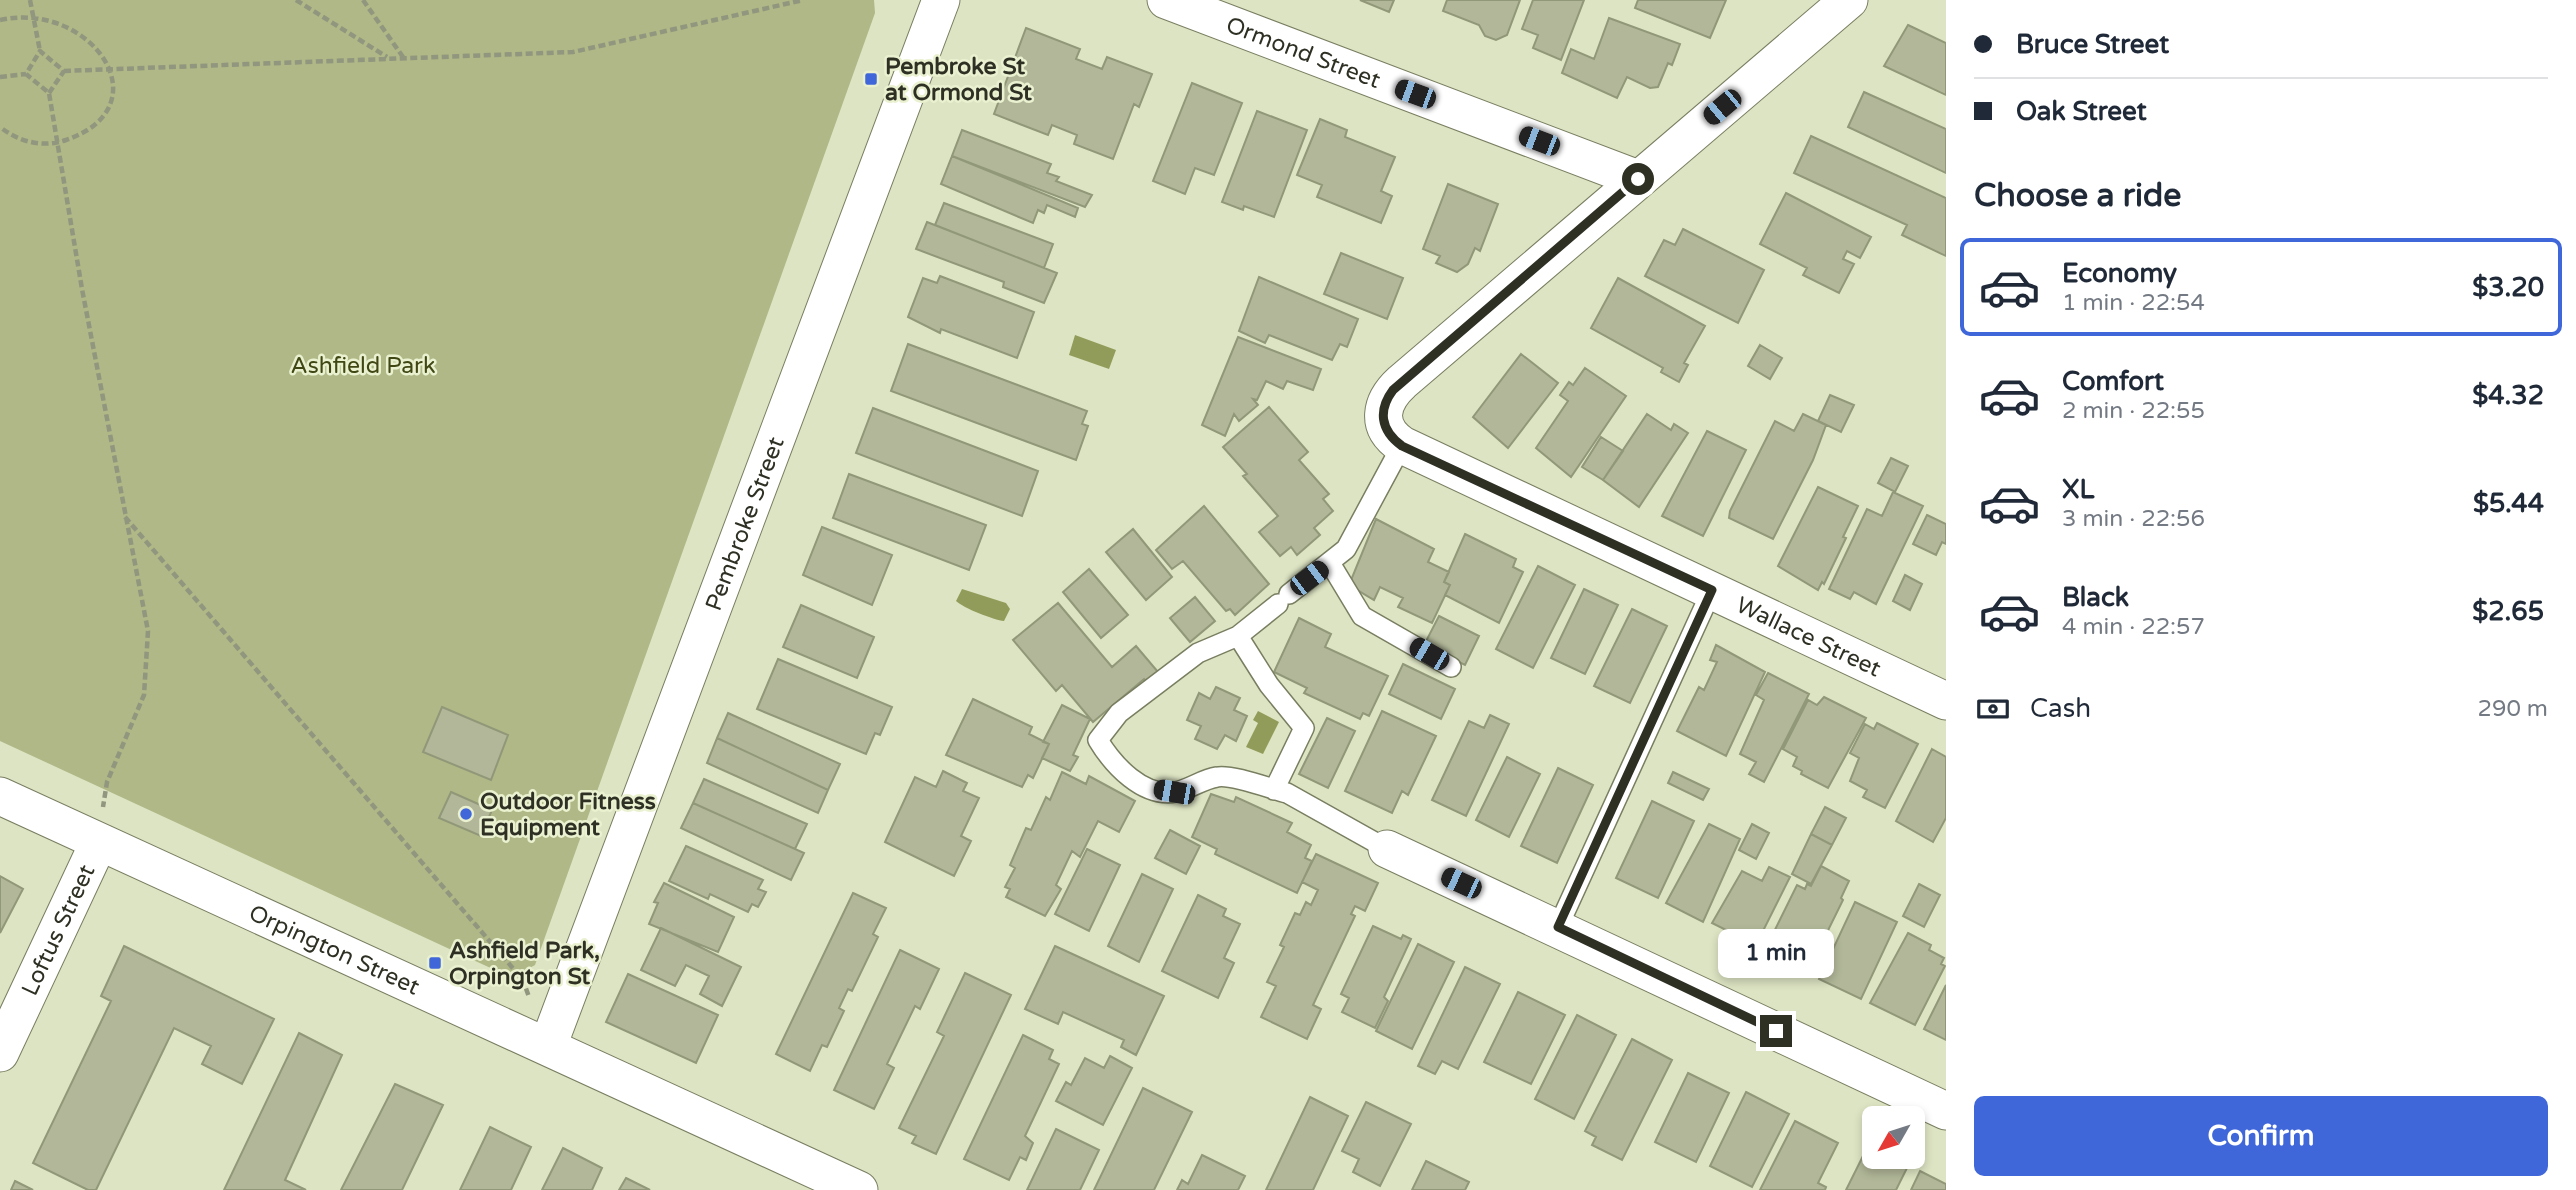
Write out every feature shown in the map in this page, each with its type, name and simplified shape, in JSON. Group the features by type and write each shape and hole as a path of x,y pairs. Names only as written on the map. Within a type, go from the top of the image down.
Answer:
{"street":[{"name":"Pembroke Street","path":"548,1046 942,0"},
{"name":"Ormond Street","path":"1166,0 1638,179"},
{"path":"1392,431 1387,398 1402,382 1849,0"},
{"name":"Wallace Street","path":"1392,431 1712,590 1946,701"},
{"name":"Orpington Street","path":"0,796 98,844 548,1046 859,1190"},
{"name":"Loftus Street","path":"0,1053 98,844"},
{"path":"1387,849 1946,1111"}],"lane":[{"path":"1387,849 1287,793 1220,776 1174,792 1147,788 1114,766 1098,740 1119,713 1198,653 1238,636 1346,549 1392,431"},
{"path":"1330,562 1363,616 1451,667"},
{"path":"1558,927 1712,590"},
{"path":"1238,636 1269,685 1304,728 1274,790"}],"path":[{"path":"296,0 388,58"},
{"path":"363,0 404,58"},
{"path":"31,3 40,51 64,71 573,52 803,0"},
{"path":"22,8 31,3 41,5"},
{"path":"0,20 12,12"},
{"path":"26,74 40,51"},
{"path":"0,127 12,136 34,143 57,143 76,136 93,124 105,108 112,89 111,58"},
{"path":"49,93 64,71"},
{"path":"0,77 26,74 49,93 124,517 148,631 145,695 107,782 98,844"},
{"path":"124,517 523,980 548,1046"}],"green space":[{"name":"Ashfield Park","path":"0,0 874,0 875,13 535,965 512,978 0,741"}],"shaded area":[{"path":"1075,335 1116,350 1109,369 1069,355"},
{"path":"962,589 1006,603 1010,609 1004,621 979,613 956,601"},
{"path":"1258,711 1279,722 1263,754 1246,747 1258,723 1253,720"}],"building":[{"path":"1360,0 1394,0 1389,12"},
{"path":"1447,0 1520,0 1507,35 1496,40 1485,36 1479,25 1443,11"},
{"path":"1533,0 1584,0 1561,60 1533,48 1538,35 1522,29"},
{"path":"1638,0 1726,0 1710,38 1635,8"},
{"path":"1609,18 1680,44 1672,65 1668,63 1658,87 1650,88 1627,77 1617,98 1562,73 1571,49 1594,59"},
{"path":"1908,25 1946,43 1946,95 1884,66"},
{"path":"1026,28 1080,49 1076,59 1102,69 1107,57 1152,74 1139,107 1134,104 1113,159 1074,144 1077,135 1052,125 1048,135 994,114"},
{"path":"1192,83 1242,103 1214,175 1195,168 1185,194 1153,181"},
{"path":"1864,92 1946,129 1946,173 1848,127"},
{"path":"1257,111 1307,130 1274,217 1244,206 1243,210 1222,202"},
{"path":"1320,119 1347,130 1345,137 1395,157 1381,191 1392,196 1381,223 1317,197 1322,185 1297,175"},
{"path":"962,130 1051,164 1047,173 1059,177 1056,181 1092,195 1085,207 952,156"},
{"path":"1811,136 1946,198 1946,256 1902,235 1907,225 1794,173"},
{"path":"952,156 1078,208 1075,217 1047,205 1044,213 1038,210 1033,223 941,184"},
{"path":"1448,184 1498,204 1480,251 1475,248 1468,264 1457,272 1436,263 1440,256 1423,249"},
{"path":"1786,193 1871,237 1860,258 1847,251 1843,259 1854,264 1839,293 1803,275 1807,268 1760,244"},
{"path":"944,203 1053,244 1044,268 935,225"},
{"path":"927,222 1057,273 1044,303 1003,287 1004,282 916,249"},
{"path":"1683,229 1764,270 1738,323 1645,276 1664,240 1675,245"},
{"path":"1341,253 1403,278 1387,319 1324,294"},
{"path":"940,276 1034,312 1017,358 941,329 940,333 908,317 923,278 937,283"},
{"path":"1259,277 1358,319 1347,347 1340,344 1332,360 1269,335 1265,343 1239,331"},
{"path":"1618,278 1705,326 1684,363 1688,365 1679,382 1661,372 1663,368 1591,328"},
{"path":"1238,337 1321,369 1313,390 1287,381 1283,389 1266,381 1257,400 1253,399 1258,405 1239,421 1234,414 1225,436 1202,425"},
{"path":"908,344 1087,411 1082,424 1088,426 1076,460 891,391"},
{"path":"1760,345 1782,358 1770,379 1748,366"},
{"path":"1521,354 1558,383 1508,448 1473,417"},
{"path":"1585,368 1626,396 1571,477 1536,448 1568,401 1560,395 1569,382 1573,385"},
{"path":"1830,395 1854,405 1841,432 1818,421"},
{"path":"1269,407 1308,452 1299,460 1329,494 1323,499 1333,511 1314,528 1320,535 1297,555 1291,547 1280,556 1259,532 1278,516 1243,476 1247,474 1223,447"},
{"path":"873,408 1038,471 1022,516 856,453"},
{"path":"1647,414 1671,430 1674,424 1688,433 1639,507 1603,480"},
{"path":"1803,414 1826,425 1813,460 1773,539 1729,518 1730,511 1775,421 1794,431"},
{"path":"1707,431 1746,450 1703,536 1662,516"},
{"path":"1601,437 1623,451 1603,480 1582,467"},
{"path":"1891,458 1908,466 1895,492 1878,483"},
{"path":"849,474 986,525 969,570 833,518"},
{"path":"1818,487 1858,506 1843,537 1846,538 1824,584 1822,582 1818,590 1778,566"},
{"path":"1893,492 1923,506 1876,604 1854,592 1850,599 1829,589 1867,509 1882,516"},
{"path":"1204,506 1269,584 1235,615 1230,609 1226,611 1183,561 1172,569 1156,550"},
{"path":"1927,515 1946,524 1946,544 1942,542 1936,555 1913,544"},
{"path":"1376,519 1434,549 1428,562 1449,572 1444,582 1450,585 1432,623 1398,607 1403,598 1380,587 1374,600 1349,585"},
{"path":"822,527 892,555 872,605 803,575"},
{"path":"1133,529 1172,577 1146,600 1106,552"},
{"path":"1465,534 1516,559 1513,567 1523,572 1499,623 1445,595 1450,585 1444,582"},
{"path":"1538,566 1575,585 1533,668 1496,649"},
{"path":"1089,569 1128,615 1101,638 1063,592"},
{"path":"1905,575 1922,584 1910,610 1893,601"},
{"path":"1584,589 1618,605 1585,674 1551,658"},
{"path":"1195,597 1215,621 1190,642 1170,618"},
{"path":"1058,603 1112,667 1136,646 1158,672 1147,682 1144,679 1093,722 1062,685 1056,691 1013,640"},
{"path":"801,605 874,637 857,678 783,647"},
{"path":"1632,609 1667,626 1630,703 1594,686"},
{"path":"1439,616 1479,636 1465,665 1424,645"},
{"path":"1299,618 1331,634 1325,647 1388,676 1369,716 1363,713 1360,719 1304,693 1307,688 1274,672"},
{"path":"1716,645 1765,672 1726,756 1677,731 1699,687 1704,690 1717,662 1710,660"},
{"path":"778,659 892,707 880,735 875,733 866,754 757,709"},
{"path":"1403,664 1455,689 1441,719 1389,694"},
{"path":"1768,673 1809,694 1764,782 1749,774 1756,762 1740,754 1764,700 1756,695"},
{"path":"1216,687 1240,698 1234,710 1247,716 1236,741 1225,735 1217,749 1195,739 1201,726 1187,720 1199,693 1210,699"},
{"path":"1824,697 1866,718 1828,788 1801,774 1802,771 1793,766 1797,757 1783,749 1808,700 1817,705"},
{"path":"973,699 1032,727 1029,734 1049,744 1033,778 1028,775 1022,787 946,755"},
{"path":"1062,705 1090,719 1073,755 1078,757 1070,771 1042,758 1049,744 1043,742"},
{"path":"442,707 508,735 491,780 423,752"},
{"path":"1382,711 1436,736 1408,795 1402,791 1392,813 1345,791"},
{"path":"728,713 840,764 828,790 717,738"},
{"path":"1490,715 1509,724 1466,816 1432,800 1469,721 1484,728"},
{"path":"1327,718 1355,731 1328,788 1299,774"},
{"path":"1877,723 1918,744 1885,808 1863,797 1867,790 1850,781 1859,758 1850,753 1865,724 1874,729"},
{"path":"717,738 828,790 818,813 707,763"},
{"path":"1932,749 1946,757 1946,818 1933,842 1896,821"},
{"path":"1507,757 1540,774 1509,837 1476,820"},
{"path":"1558,768 1593,785 1557,863 1521,846"},
{"path":"943,771 967,783 963,791 979,798 961,836 971,841 954,876 885,842 915,777 936,787"},
{"path":"1062,772 1086,784 1089,776 1135,801 1119,832 1098,821 1080,857 1072,851 1056,885 1061,889 1045,916 1006,897 1010,889 1005,887 1015,868 1010,865 1026,828 1031,830 1046,797 1050,800"},
{"path":"1673,772 1709,789 1703,800 1668,783"},
{"path":"704,779 807,824 795,849 693,803"},
{"name":"Outdoor Fitness Equipment","path":"451,792 492,810 481,836 439,818"},
{"path":"1211,794 1234,802 1236,797 1292,823 1287,832 1311,845 1305,858 1312,861 1297,893 1215,854 1217,849 1192,837"},
{"path":"1652,801 1694,821 1658,898 1616,878"},
{"path":"693,803 804,853 791,880 681,828"},
{"path":"1825,807 1846,818 1832,845 1811,834"},
{"path":"1709,824 1740,839 1703,922 1666,903"},
{"path":"1752,824 1769,833 1756,859 1739,850"},
{"path":"1170,830 1200,846 1186,874 1155,858"},
{"path":"1811,834 1832,845 1811,884 1792,874"},
{"path":"686,846 763,880 758,889 766,892 758,907 752,904 748,912 710,894 708,899 669,881"},
{"path":"1087,849 1120,865 1089,931 1055,914"},
{"path":"1316,854 1378,883 1365,911 1355,906 1351,914 1355,916 1313,1005 1321,1009 1307,1039 1261,1017 1276,986 1267,982 1284,947 1280,945 1295,913 1300,915 1306,902 1311,905 1318,890 1302,882"},
{"path":"1821,866 1849,881 1841,898 1843,900 1809,969 1766,948 1797,885 1805,889 1807,884 1811,886"},
{"path":"1769,867 1790,877 1756,945 1712,923 1742,871 1762,881"},
{"path":"1142,874 1173,889 1139,962 1108,946"},
{"path":"0,876 23,889 0,933"},
{"path":"664,883 734,917 718,952 649,924 658,903 654,902"},
{"path":"1919,884 1940,895 1924,927 1903,916"},
{"path":"853,893 886,908 873,934 878,937 852,991 848,989 839,1008 844,1011 827,1047 822,1045 810,1071 776,1054"},
{"path":"1198,895 1226,909 1223,916 1240,924 1224,958 1234,963 1218,998 1162,971"},
{"path":"1855,902 1897,922 1861,999 1819,979"},
{"path":"1373,926 1401,939 1403,935 1411,939 1384,997 1388,1001 1375,1028 1342,1012 1349,998 1341,994"},
{"path":"661,928 741,967 722,1006 700,994 709,976 686,965 675,986 641,970"},
{"path":"1908,933 1931,945 1929,950 1944,958 1941,964 1945,966 1915,1025 1870,1003"},
{"path":"1418,944 1454,962 1412,1049 1376,1031"},
{"path":"124,946 274,1019 242,1084 202,1064 211,1046 174,1028 96,1190 88,1190 33,1163 111,1001 101,996"},
{"path":"1055,946 1164,996 1136,1055 1121,1047 1124,1040 1063,1012 1058,1024 1025,1009"},
{"path":"900,950 939,969 920,1009 915,1006 887,1064 894,1068 874,1109 834,1090"},
{"path":"1465,967 1500,984 1458,1069 1442,1061 1435,1074 1418,1066"},
{"path":"965,973 1011,995 936,1154 912,1143 916,1136 899,1128 944,1036 937,1032"},
{"path":"628,974 718,1015 696,1063 606,1022"},
{"path":"1946,985 1946,1040 1924,1029"},
{"path":"1518,992 1565,1015 1531,1084 1484,1062"},
{"path":"1577,1015 1616,1035 1574,1119 1535,1099"},
{"path":"299,1033 342,1055 285,1180 306,1190 224,1190"},
{"path":"1023,1035 1053,1050 1049,1059 1059,1064 1025,1136 1033,1143 1026,1160 1020,1157 1009,1180 964,1159"},
{"path":"1632,1039 1672,1060 1622,1160 1592,1145 1596,1137 1585,1131"},
{"path":"1110,1056 1132,1068 1103,1125 1056,1101 1066,1082 1071,1085 1085,1058 1104,1068"},
{"path":"1688,1073 1729,1093 1696,1162 1655,1142"},
{"path":"395,1084 443,1105 402,1190 341,1190"},
{"path":"1143,1088 1192,1112 1154,1190 1094,1190"},
{"path":"1746,1092 1789,1114 1752,1187 1710,1166"},
{"path":"1310,1097 1348,1116 1313,1190 1266,1190"},
{"path":"1366,1102 1411,1124 1380,1186 1353,1172 1359,1159 1342,1151"},
{"path":"1795,1121 1838,1143 1818,1183 1826,1187 1825,1190 1760,1190"},
{"path":"490,1127 531,1147 511,1190 460,1190"},
{"path":"1056,1129 1099,1150 1080,1190 1027,1190"},
{"path":"563,1148 602,1168 592,1190 542,1190"},
{"path":"1202,1155 1245,1176 1238,1190 1177,1190 1182,1180 1188,1184"},
{"path":"1862,1158 1862,1169 1906,1169 1896,1190 1846,1190"},
{"path":"1426,1161 1469,1182 1465,1190 1412,1190"},
{"path":"1920,1171 1946,1184 1946,1190 1911,1190"},
{"path":"626,1178 650,1190 619,1190"},
{"path":"15,1181 33,1190 11,1190"}],"place":[{"name":"Pembroke St at Ormond St","path":"871,79"},
{"name":"Outdoor Fitness Equipment","path":"466,814"},
{"name":"Ashfield Park, Orpington St","path":"435,963"}],"route":[{"path":"1638,179 1393,390 1383,407 1382,416 1388,432 1402,446 1712,590 1558,927 1776,1031"}]}
